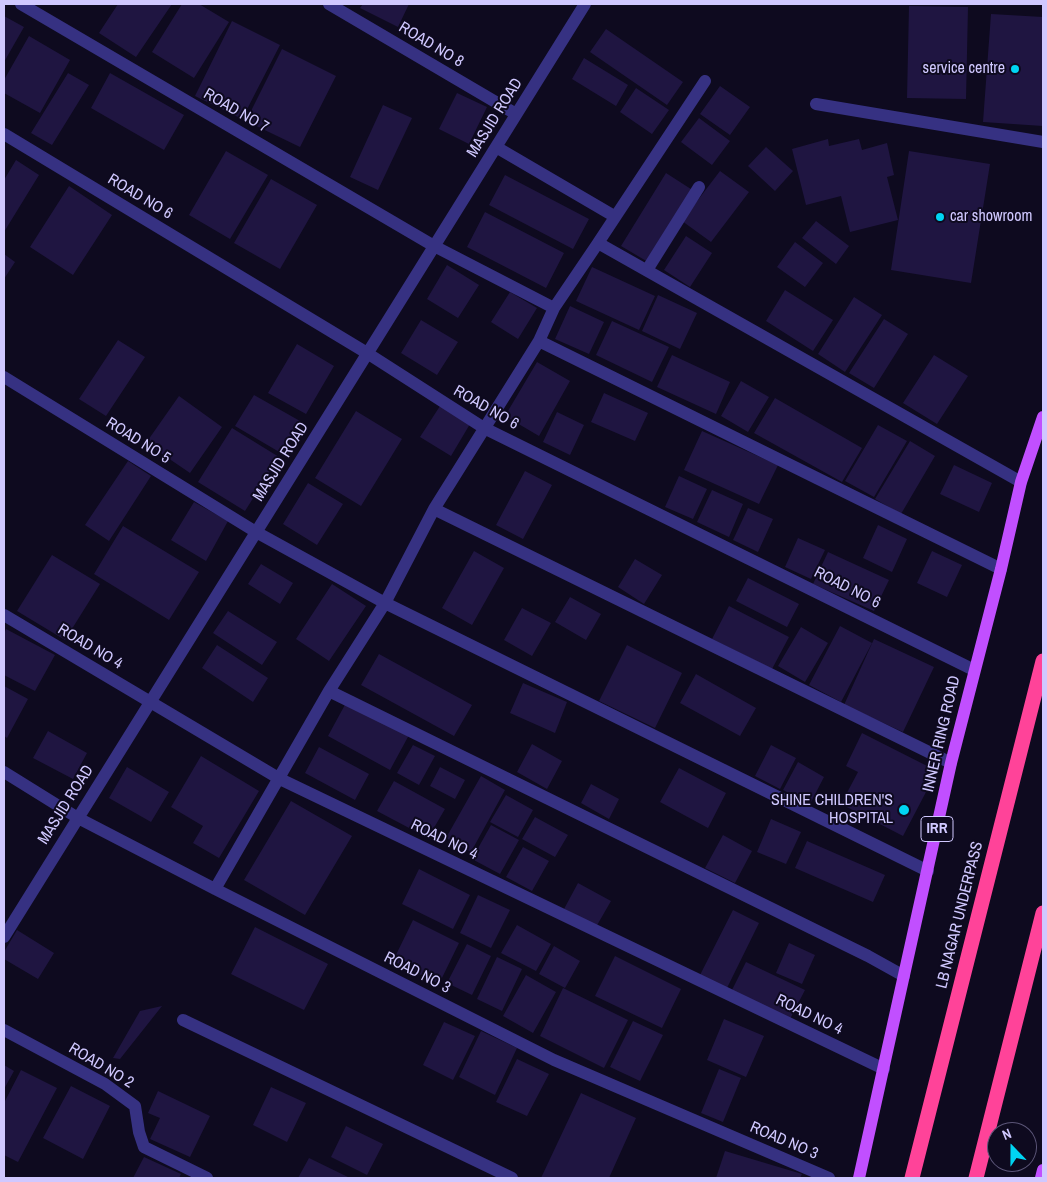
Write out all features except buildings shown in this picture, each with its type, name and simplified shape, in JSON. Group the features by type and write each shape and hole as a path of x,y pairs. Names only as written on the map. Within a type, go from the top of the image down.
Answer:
{"highway":[{"name":"LB NAGAR UNDERPASS","path":"912,1178 1043,661"},
{"path":"976,1178 1043,913"}],"main road":[{"name":"INNER RING ROAD","path":"859,1178 951,763 1001,569 1021,482 1043,417"},
{"path":"1041,1178 1043,1170"}],"street":[{"name":"ROAD NO 7","path":"21,4 434,246 554,308"},
{"name":"ROAD NO 8","path":"329,4 516,114"},
{"name":"MASJID ROAD","path":"4,937 496,147 581,5"},
{"path":"215,890 329,691 385,603 434,509 539,341 554,308 705,81"},
{"path":"816,104 1043,142"},
{"name":"ROAD NO 6","path":"4,134 367,353 484,428 974,670"},
{"path":"496,147 614,216"},
{"path":"647,270 700,187"},
{"path":"598,243 1021,482"},
{"path":"539,341 1001,569"},
{"name":"ROAD NO 5","path":"4,377 256,532 385,603 928,870"},
{"path":"434,509 951,763"},
{"name":"ROAD NO 4","path":"4,615 280,779 884,1069"},
{"path":"329,691 860,951 904,976"},
{"name":"ROAD NO 3","path":"4,772 78,818 215,890 554,1060 829,1178"},
{"path":"183,1020 512,1178"},
{"name":"ROAD NO 2","path":"4,1030 105,1084 135,1106 139,1132 144,1147 207,1178"}],"place":[{"name":"service centre","path":"1015,69"},
{"name":"car showroom","path":"940,217"},
{"name":"SHINE CHILDREN'S HOSPITAL","path":"904,810"}]}
